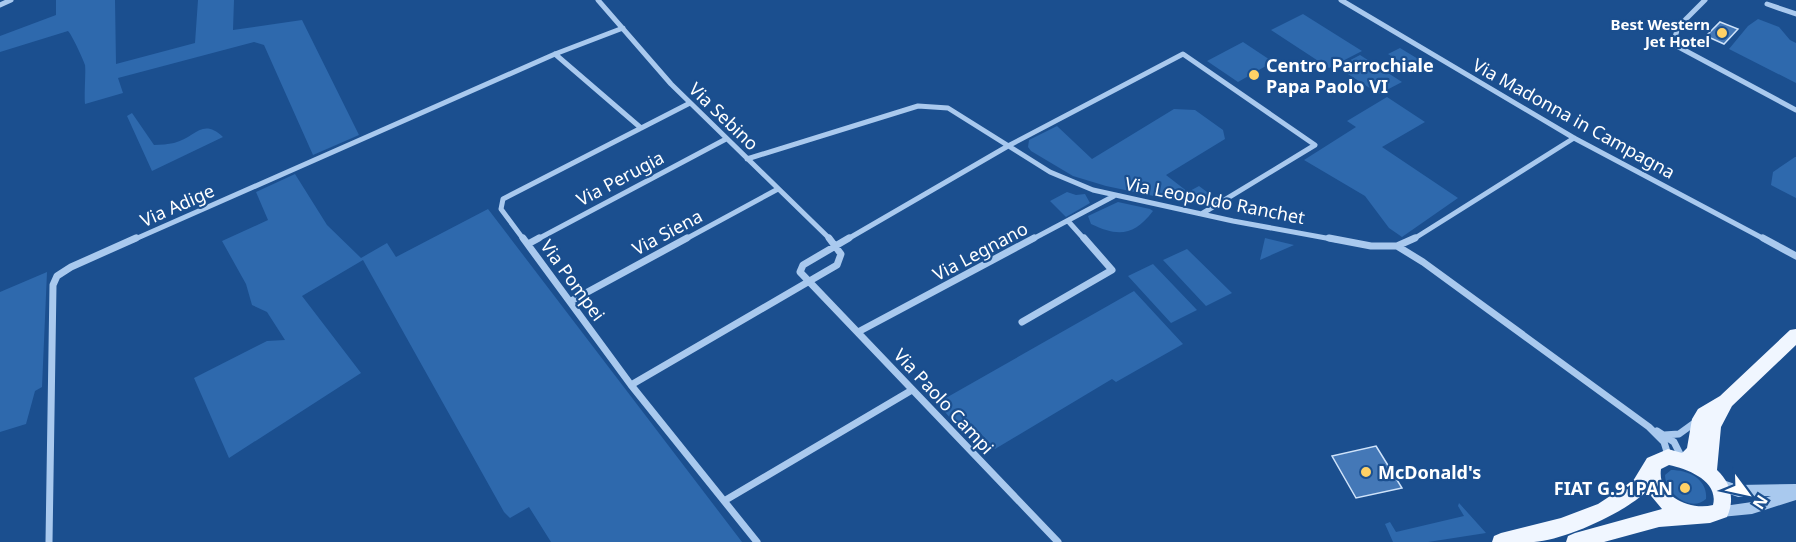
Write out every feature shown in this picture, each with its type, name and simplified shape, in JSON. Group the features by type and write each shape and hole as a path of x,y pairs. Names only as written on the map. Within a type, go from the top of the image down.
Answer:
{"main road":[{"path":"1501,542 1550,529 1603,509 1641,486 1653,464 1679,459 1695,451 1700,419 1709,410 1726,401 1796,335"},
{"path":"1575,542 1652,518 1708,516 1721,511 1723,500 1713,479 1713,427 1726,401"},
{"path":"1679,459 1713,479"},
{"path":"1650,472 1656,490 1664,499 1674,507 1698,516"}],"street":[{"path":"0,5 11,0"},
{"name":"Via Sebino","path":"598,0 690,103 836,245"},
{"name":"Via Madonna in Campagna","path":"1341,0 1574,138 1796,256"},
{"path":"1705,0 1678,27 1673,44 1796,110"},
{"path":"1767,4 1796,14"},
{"name":"Via Adige","path":"49,542 53,285 57,276 70,267 555,54 623,28"},
{"path":"555,54 641,128"},
{"path":"807,281 800,272 803,265 836,245 1008,146 1183,54 1315,145 1203,213"},
{"name":"Via Pompei","path":"690,103 503,199 500,204 501,209 631,385 757,542"},
{"name":"Via Leopoldo Ranchet","path":"747,159 918,106 948,108 1070,182 1114,196 1371,246 1397,246"},
{"path":"1397,246 1429,229 1574,138"},
{"name":"Via Perugia","path":"528,244 726,139"},
{"name":"Via Siena","path":"571,301 777,189"},
{"name":"Via Legnano","path":"858,332 1114,196"},
{"path":"1022,322 1112,270 1068,222"},
{"path":"631,385 837,265 841,254 836,245"},
{"path":"1397,246 1423,262 1649,427 1664,435 1677,446 1679,459"},
{"name":"Via Paolo Campi","path":"807,281 1058,542"},
{"path":"724,501 912,390"},
{"path":"1664,435 1679,434 1700,419"},
{"path":"1649,427 1679,459"},
{"path":"1713,479 1730,490 1796,492"},
{"path":"1721,511 1752,508 1796,492"}],"shaded area":[{"path":"56,0 115,0 116,64 195,43 198,0 234,0 233,30 302,20 359,135 313,155 264,45 254,42 118,78 123,93 85,104 85,65 68,31 0,52 0,36 56,15"},
{"path":"1303,14 1362,51 1329,68 1271,30"},
{"path":"1758,19 1779,27 1790,40 1796,43 1796,83 1729,49 1748,26"},
{"path":"1243,42 1273,62 1238,82 1207,61"},
{"path":"1400,48 1428,65 1416,72 1388,54"},
{"path":"1360,55 1402,82 1379,94 1337,67"},
{"path":"1387,97 1425,122 1382,147 1458,198 1402,237 1389,228 1365,196 1304,160 1356,127 1347,121"},
{"path":"1174,109 1195,110 1223,130 1225,139 1166,175 1188,192 1199,186 1215,198 1187,203 1106,186 1073,176 1028,147 1029,140 1057,126 1092,159"},
{"path":"132,113 154,145 174,143 204,129 216,131 223,137 152,171 127,116"},
{"path":"1795,157 1796,198 1771,185 1773,172"},
{"path":"295,174 327,225 361,258 387,243 396,257 488,209 742,542 551,542 529,507 510,518 504,512 363,260 302,296 361,373 229,458 194,378 267,341 285,340 267,312 252,305 246,284 222,241 268,220 256,192"},
{"path":"1067,192 1076,195 1085,194 1090,203 1066,217 1050,201"},
{"path":"1118,202 1153,211 1139,225 1125,232 1109,231 1091,224 1088,216"},
{"path":"1265,238 1294,245 1260,260"},
{"path":"1187,249 1232,293 1206,306 1163,260"},
{"path":"1153,264 1197,310 1171,323 1128,276"},
{"path":"47,272 42,387 35,391 26,424 0,432 0,292"},
{"path":"1134,291 1183,344 1116,382 1112,379 995,449 971,423 960,429 937,403"},
{"path":"1671,470 1696,477 1704,486 1706,499 1693,504 1680,499 1666,482 1665,475"},
{"path":"1459,503 1486,533 1428,542 1393,542 1385,524 1390,522 1396,532 1464,516 1458,506"}],"building":[{"name":"Best Western Jet Hotel","path":"1720,22 1738,29 1724,44 1706,36"},
{"name":"McDonald's","path":"1376,446 1402,488 1356,498 1332,456"}],"place":[{"name":"Best Western Jet Hotel","path":"1722,33"},
{"name":"Centro Parrochiale Papa Paolo VI","path":"1254,75"},
{"name":"McDonald's","path":"1366,472"},
{"name":"FIAT G.91PAN","path":"1685,488"}]}
